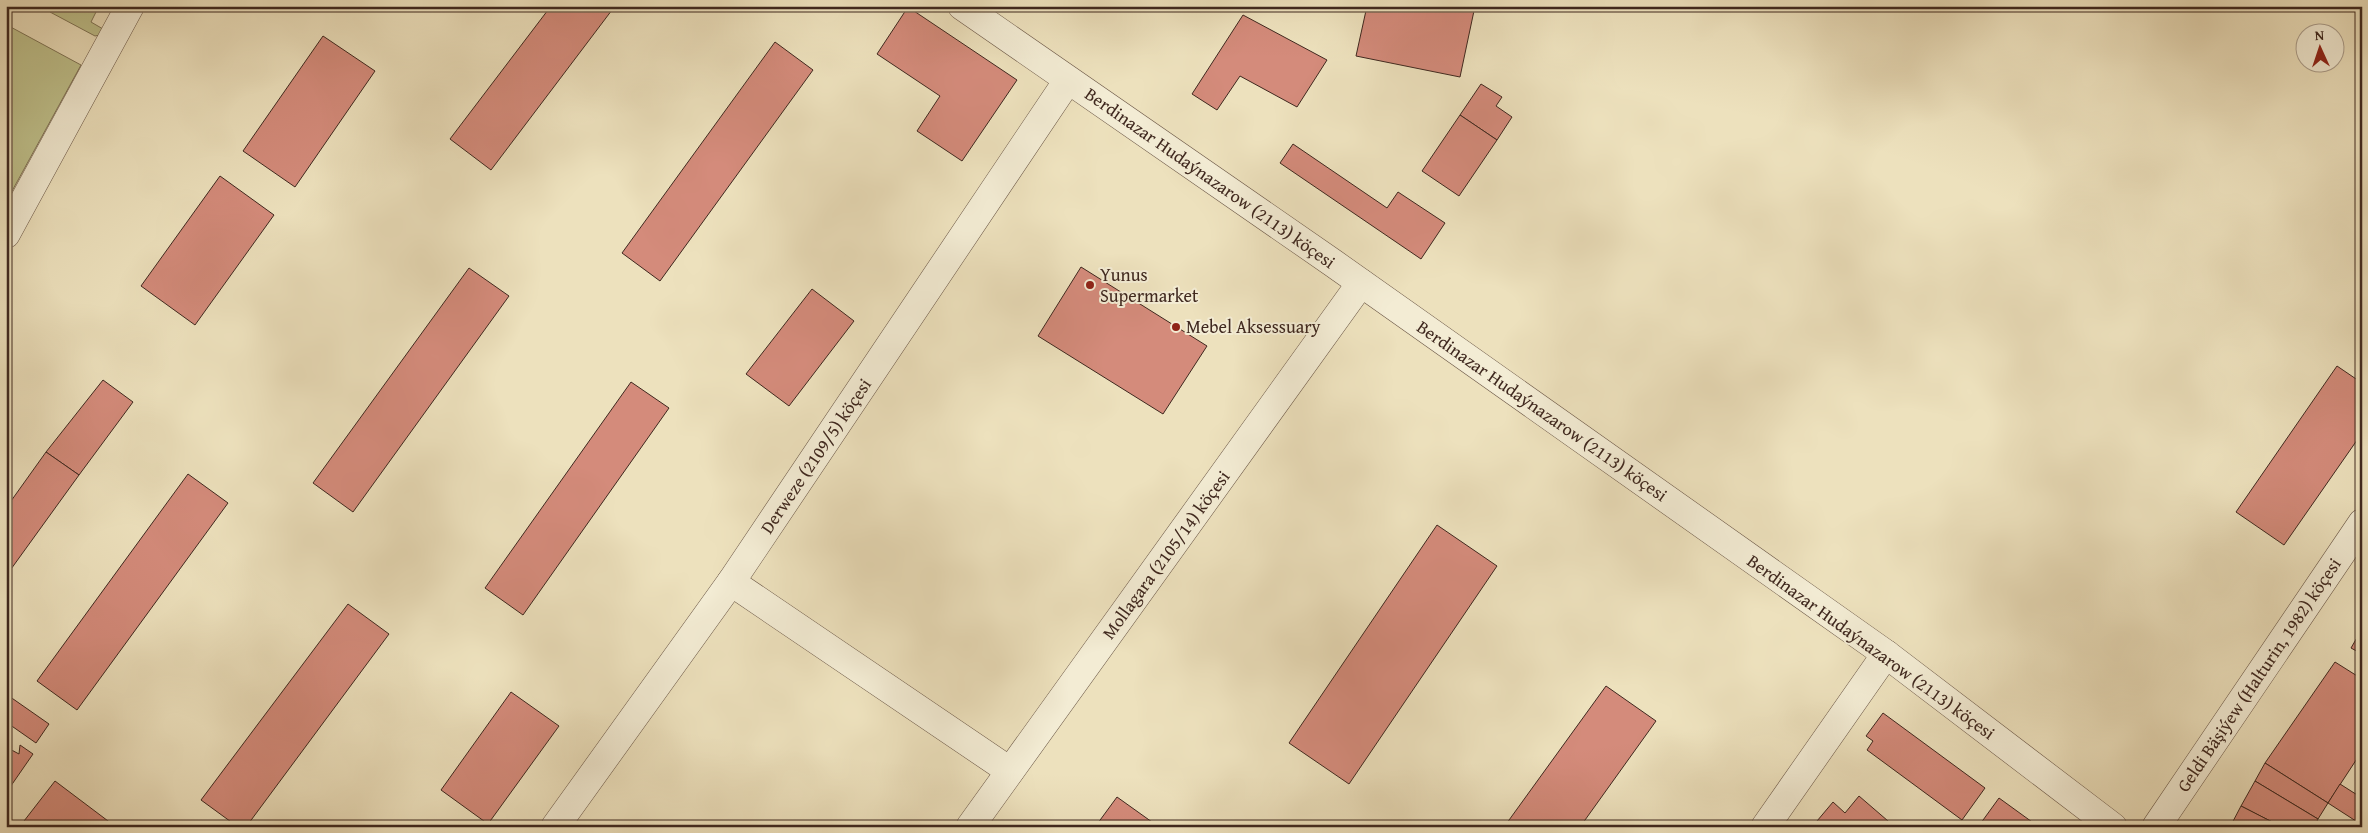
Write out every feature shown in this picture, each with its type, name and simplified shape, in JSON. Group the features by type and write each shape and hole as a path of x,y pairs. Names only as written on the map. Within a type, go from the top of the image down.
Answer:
{"street":[{"path":"6,234 130,6"},
{"name":"Berdinazar Hudaýnazarow (2113) köçesi","path":"962,6 1886,654 2114,827"},
{"name":"Derweze (2109/5) köçesi","path":"555,827 731,582 1068,80"},
{"name":"Mollagara (2105/14) köçesi","path":"970,827 1361,284"},
{"name":"Geldi Bäşiýew (Halturin, 1982) köçesi","path":"2156,827 2362,523"},
{"path":"731,582 1010,771"},
{"path":"1765,827 1886,654"}],"green space":[{"path":"53,6 99,6 91,22 103,29 100,35 95,36 50,12"},
{"path":"7,25 81,65 6,202 6,28"}],"building":[{"path":"551,6 615,6 491,170 450,139"},
{"path":"1367,6 1475,6 1460,77 1356,56"},
{"path":"908,7 1017,80 962,161 917,131 940,96 877,54"},
{"path":"1243,15 1327,60 1297,107 1240,76 1217,110 1192,94"},
{"path":"323,36 375,71 295,187 243,151"},
{"path":"775,42 813,70 660,281 622,253"},
{"path":"1481,84 1502,97 1496,106 1512,117 1497,140 1460,115"},
{"path":"1460,115 1497,140 1459,196 1422,171"},
{"path":"1293,144 1387,208 1398,192 1445,223 1421,259 1280,163"},
{"path":"220,176 274,215 195,325 141,286"},
{"path":"1081,267 1207,346 1163,414 1038,336"},
{"path":"469,268 509,296 353,512 313,483"},
{"path":"812,289 854,321 789,406 746,374"},
{"path":"2337,366 2362,383 2362,433 2284,545 2236,512"},
{"path":"103,380 133,402 79,475 46,452"},
{"path":"631,382 669,408 523,615 485,588"},
{"path":"46,452 79,475 6,576 6,508"},
{"path":"188,474 228,503 77,710 37,681"},
{"path":"1437,525 1497,566 1349,784 1289,743"},
{"path":"348,604 389,634 246,827 238,827 201,800"},
{"path":"2362,629 2362,654 2351,648"},
{"path":"2335,662 2362,679 2362,751 2328,803 2265,763"},
{"path":"1606,686 1656,721 1580,827 1504,827"},
{"path":"511,692 559,726 488,824 441,790"},
{"path":"6,694 49,724 36,743 6,722"},
{"path":"1883,713 1985,788 1962,820 1867,750 1873,741 1866,736"},
{"path":"20,745 33,754 6,793 6,747 19,754"},
{"path":"2265,763 2328,803 2318,819 2255,781"},
{"path":"55,781 116,827 31,827 24,821"},
{"path":"2255,781 2318,819 2314,827 2282,827 2241,806"},
{"path":"2340,784 2362,798 2362,825 2328,803"},
{"path":"1859,796 1895,827 1823,827 1817,821 1833,802 1845,813"},
{"path":"1117,797 1159,827 1095,827"},
{"path":"1999,798 2039,827 1978,827"},
{"path":"2241,806 2282,827 2230,827"}],"place":[{"name":"Yunus Supermarket","path":"1090,285"},
{"name":"Mebel Aksessuary","path":"1176,327"}]}
